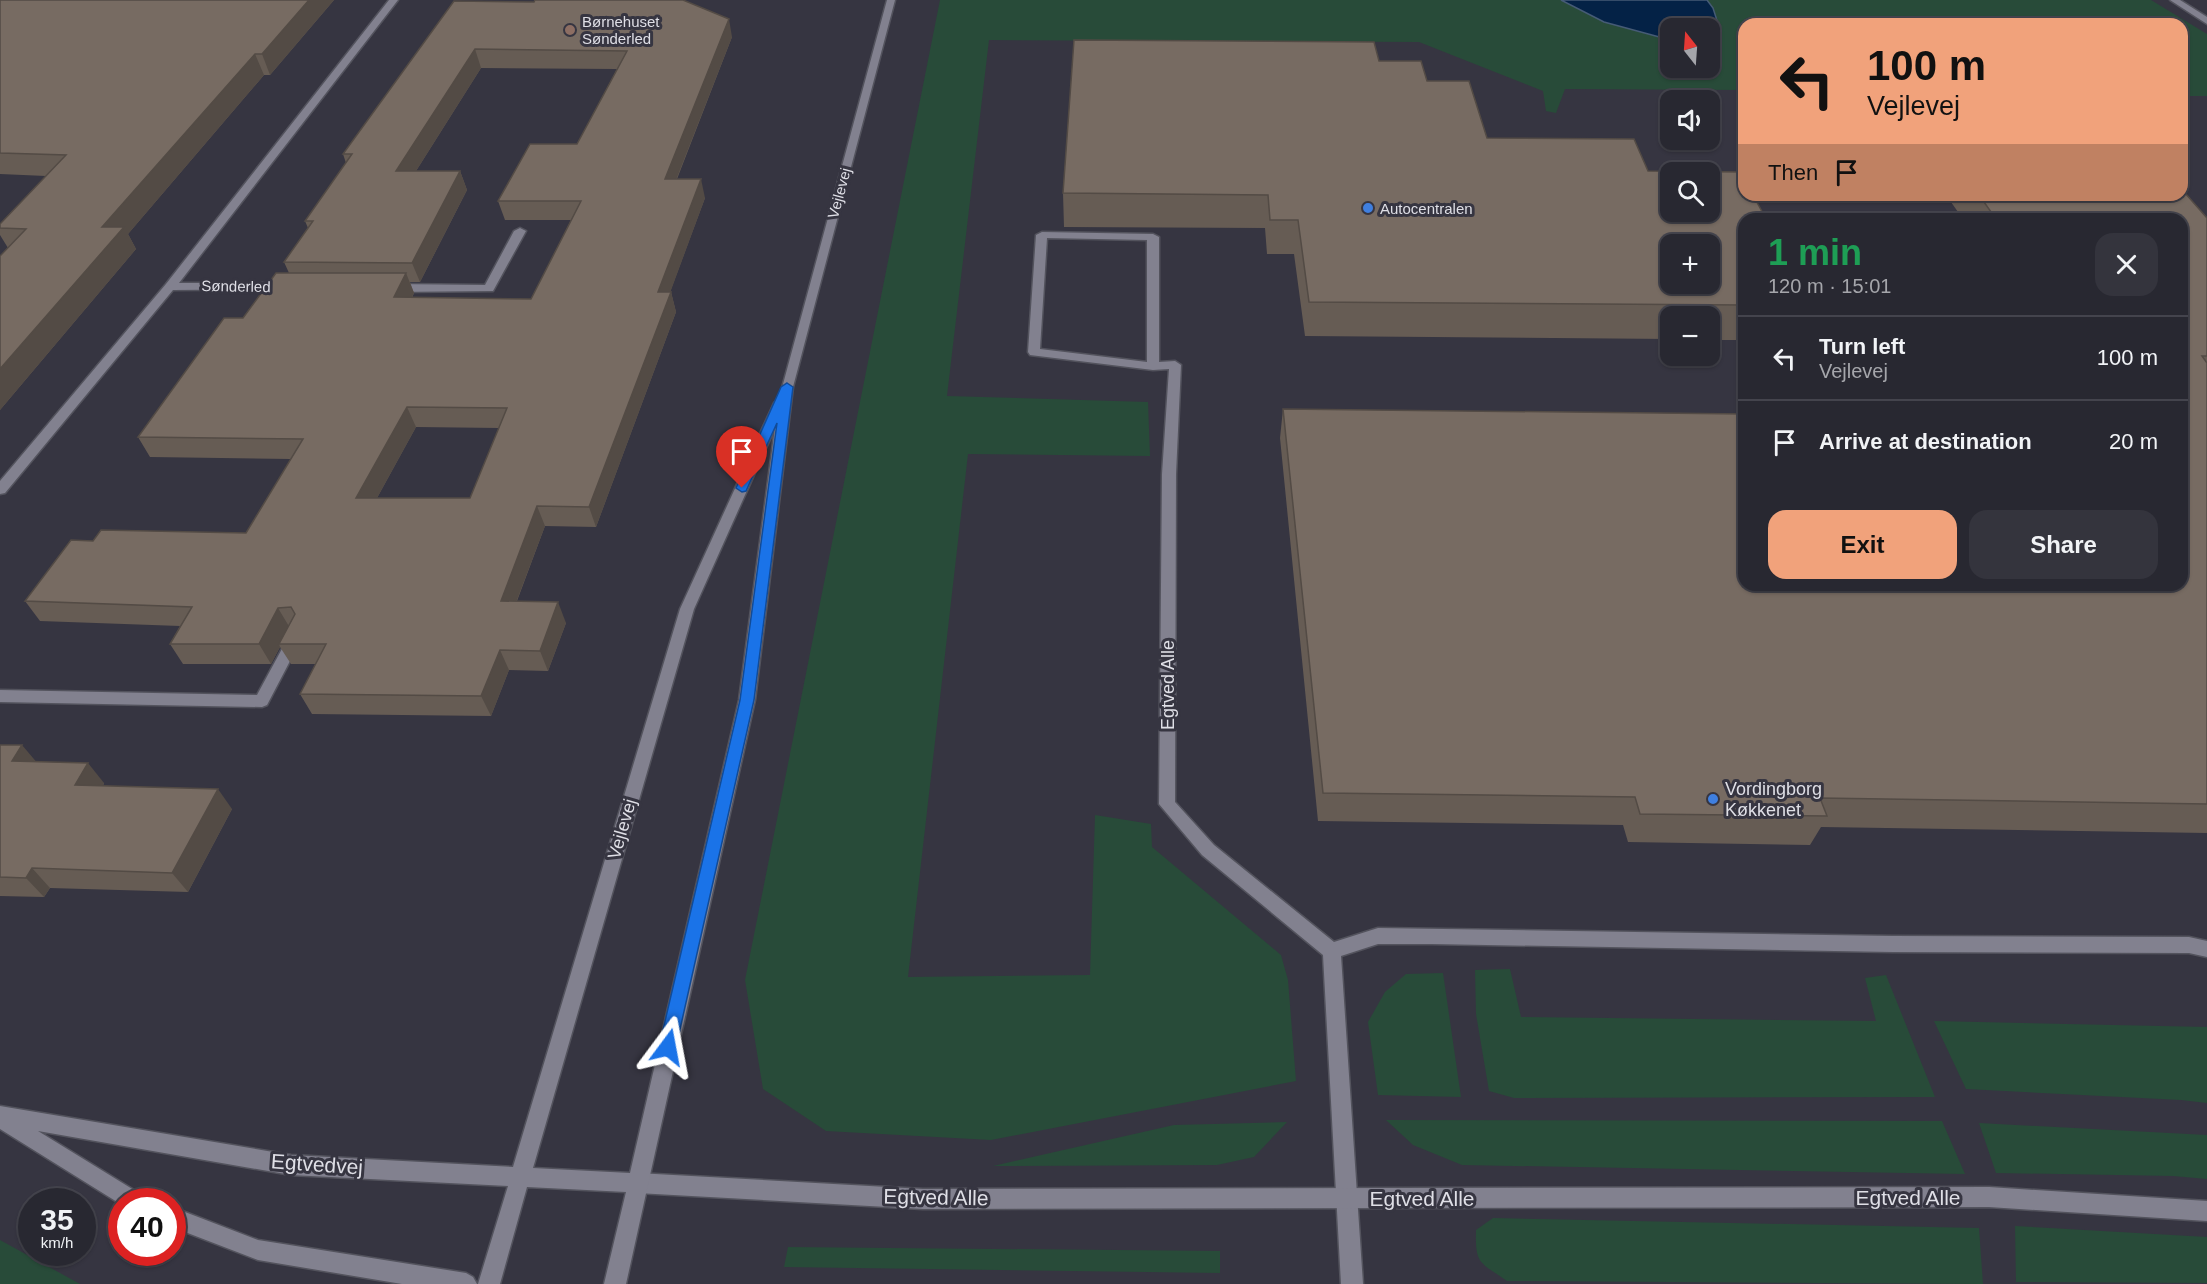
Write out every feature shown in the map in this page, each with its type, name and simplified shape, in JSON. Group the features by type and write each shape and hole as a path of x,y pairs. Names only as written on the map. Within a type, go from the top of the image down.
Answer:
{"street":[{"name":"Sønderled","path":"0,490 170,286 394,0"},
{"name":"Vejlevej","path":"615,1284 747,700 787,387 891,0"},
{"path":"2174,0 2207,21"},
{"path":"383,288 489,289 520,231"},
{"name":"Egtved Alle","path":"1153,366 1153,237 1042,235 1034,352 1153,366 1175,365 1169,474 1167,804 1208,850 1332,951"},
{"name":"Sønderled","path":"170,286 300,287"},
{"name":"Vejlevej","path":"489,1284 687,609 787,387"},
{"path":"0,696 262,701 297,633"},
{"path":"1352,1284 1332,951 1378,936 1892,944 2189,945 2207,949"},
{"name":"Egtvedvej","path":"0,1116 291,1165 520,1175 637,1183"},
{"name":"Egtvedvej","path":"0,1116 113,1188"},
{"name":"Egtved Alle","path":"637,1183 923,1199 1989,1197 2207,1211"},
{"path":"186,1222 258,1250 466,1284"}],"green space":[{"path":"940,0 2151,0 2181,18 1738,18 1738,90 1565,89 1556,113 1546,111 1543,91 1419,42 989,40 947,396 1148,402 1150,456 968,454 908,977 1090,975 1095,815 1151,824 1152,847 1281,955 1288,980 1296,1081 991,1140 826,1131 763,1089 745,980"},
{"path":"2188,22 2207,34 2207,96 2188,96"},
{"path":"1510,969 1521,1017 1876,1021 1865,978 1886,975 1935,1097 1514,1098 1489,1091 1476,1014 1475,970"},
{"path":"1443,973 1461,1097 1378,1095 1368,1022 1385,992 1406,974"},
{"path":"1934,1021 2207,1027 2207,1103 1966,1089"},
{"path":"1386,1120 1942,1121 1965,1174 1462,1165 1413,1145"},
{"path":"1287,1122 1254,1157 1217,1165 993,1166 1174,1125"},
{"path":"1979,1123 2207,1135 2207,1179 2173,1176 1996,1173"},
{"path":"1493,1218 1979,1228 1983,1284 1507,1281 1485,1266 1478,1257 1476,1230"},
{"path":"2015,1226 2207,1237 2207,1283 2016,1282"},
{"path":"0,1240 18,1250 18,1266 47,1266 80,1284 0,1284"},
{"path":"788,1247 1220,1251 1220,1273 784,1267"}],"water":[{"path":"1561,0 1707,0 1716,18 1660,18 1660,37 1604,22"}],"building":[{"path":"0,0 309,0 262,54 255,54 102,227 124,227 0,369 0,256 26,229 0,228 0,224 66,155 0,153"},
{"path":"535,0 683,0 729,19 665,179 701,179 658,292 671,292 589,507 537,506 501,601 558,602 540,651 500,650 481,696 300,694 326,644 279,644 295,614 291,607 278,608 259,644 170,644 192,607 25,601 71,540 93,541 101,530 246,533 303,439 138,437 224,318 243,318 276,273 406,273 394,297 531,299 581,201 498,201 530,144 577,144 627,51 475,49 396,171 460,171 412,263 284,262 313,221 305,221 352,154 343,154 454,1 534,2","holes":["407,407 507,408 470,498 356,498"]},
{"name":"Autocentralen","path":"1074,40 1374,42 1379,61 1421,61 1427,81 1469,81 1487,138 1634,139 1648,171 1660,171 1660,222 1720,222 1720,172 1738,172 1738,201 1756,201 1763,213 1738,213 1738,305 1309,302 1298,220 1270,220 1268,195 1063,193"},
{"path":"2188,196 2207,218 2207,356 2202,356 2207,363 2207,804 1820,798 1827,816 1640,814 1635,797 1323,793 1283,409 1738,414 1738,591 2188,591 2188,213 1992,213 1983,201 2188,201"},
{"path":"0,745 22,745 12,761 88,763 75,785 218,789 172,873 32,868 26,878 0,877"}],"place":[{"name":"Børnehuset Sønderled","path":"570,30"},
{"name":"Autocentralen","path":"1368,208"},
{"name":"Vordingborg Køkkenet","path":"1713,799"}],"route":[{"path":"668,1047 747,700 787,387 742,488"}]}
